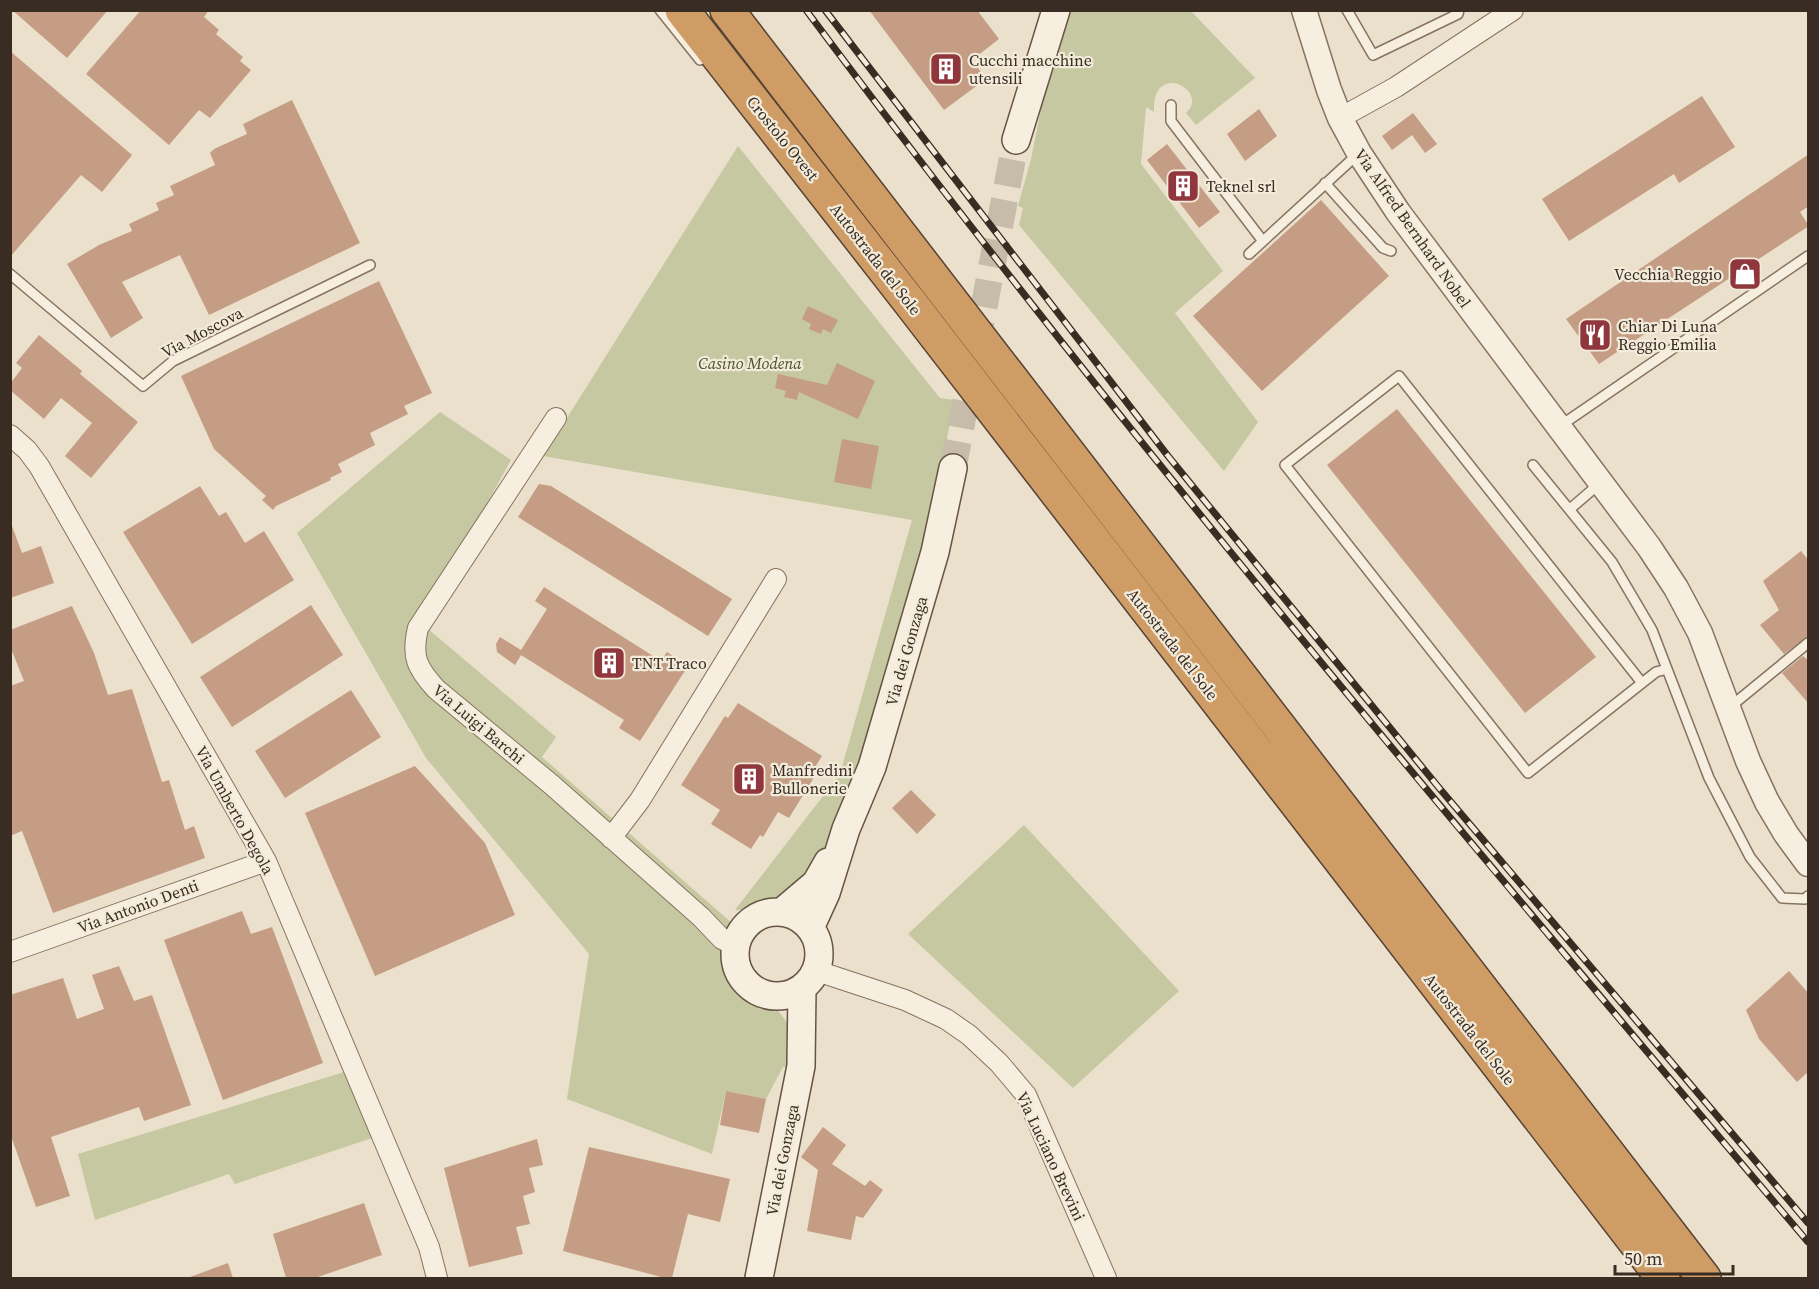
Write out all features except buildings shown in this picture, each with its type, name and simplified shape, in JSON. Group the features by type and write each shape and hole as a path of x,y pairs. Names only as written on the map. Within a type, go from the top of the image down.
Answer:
{"highway":[{"name":"Autostrada del Sole","path":"682,10 912,304 1663,1278"},
{"name":"Autostrada del Sole","path":"727,10 1704,1278"}],"main road":[{"path":"1016,140 1056,10"},
{"name":"Via dei Gonzaga","path":"759,1278 801,1066 800,1040 810,980 819,951 818,939 811,927 826,893 846,830 873,767 934,552 953,468"},
{"name":"Via dei Gonzaga","path":"735,946 741,931 752,919 767,912 783,911 816,883 846,830"},
{"path":"783,911 794,914 811,927"},
{"path":"735,946 736,967 748,986 767,996 800,1040"},
{"path":"767,996 785,996 810,980"}],"street":[{"name":"Via Alfred Bernhard Nobel","path":"1304,10 1329,90 1340,118 1359,153 1403,220 1560,426 1649,547 1676,588 1700,633 1748,760 1767,802 1786,834 1809,864"},
{"path":"1340,118 1388,92 1514,10"},
{"name":"Via Luigi Barchi","path":"556,417 418,628 414,646 421,673 436,689 701,917 722,939 735,946"},
{"name":"Via Umberto Degola","path":"10,435 27,450 39,466 266,861 429,1247 437,1278"},
{"path":"611,838 640,800 776,579"},
{"name":"Via Antonio Denti","path":"10,952 266,861"},
{"name":"Via Luciano Brevini","path":"810,980 905,999 946,1019 969,1035 999,1063 1026,1095 1107,1278"}],"lane":[{"path":"660,10 705,65"},
{"path":"1347,10 1373,55 1458,14 1459,10"},
{"path":"1171,105 1171,121 1262,240"},
{"path":"1249,254 1359,153"},
{"path":"1326,183 1383,248 1391,251"},
{"path":"1560,426 1808,255"},
{"name":"Via Moscova","path":"10,274 143,386 172,361 370,265"},
{"path":"883,284 912,304"},
{"path":"1642,683 1399,376 1286,465 1528,773 1656,672 1667,669"},
{"path":"1533,465 1618,572 1652,630 1709,778 1750,857 1782,898 1805,899 1809,896"},
{"path":"1570,509 1601,482"},
{"path":"1728,708 1809,643"}],"green space":[{"path":"1068,11 1191,11 1255,78 1196,125 1186,113 1192,104 1191,96 1186,89 1179,84 1170,83 1162,87 1156,96 1154,112 1146,107 1141,164 1223,271 1175,313 1258,422 1224,471 1019,225 1023,208 1018,206 1031,159 1050,64"},
{"name":"Casino Modena","path":"738,146 940,398 954,400 947,439 953,468 872,767 816,883 767,912 735,910 840,774 912,520 543,456"},
{"path":"440,412 511,460 421,623 556,737 542,757 741,931 735,946 736,967 748,986 767,996 800,1040 801,1066 783,1067 766,1099 726,1091 712,1154 567,1099 589,954 426,758 297,533"},
{"path":"1024,825 1179,991 1073,1088 908,934"},
{"path":"354,1069 381,1135 235,1184 229,1174 95,1220 78,1154"}],"tunnel":[{"path":"953,468 1016,140"}],"railway":[{"path":"806,10 1048,325 1172,480 1424,787 1808,1242"},
{"path":"825,10 1168,456 1440,789 1808,1223"}],"place":[{"name":"Cucchi macchine utensili","path":"946,69"},
{"name":"Teknel srl","path":"1183,186"},
{"name":"Vecchia Reggio","path":"1745,274"},
{"name":"Chiar Di Luna Reggio Emilia","path":"1595,335"},
{"name":"TNT Traco","path":"609,663"},
{"name":"Manfredini Bullonerie","path":"749,779"}]}
